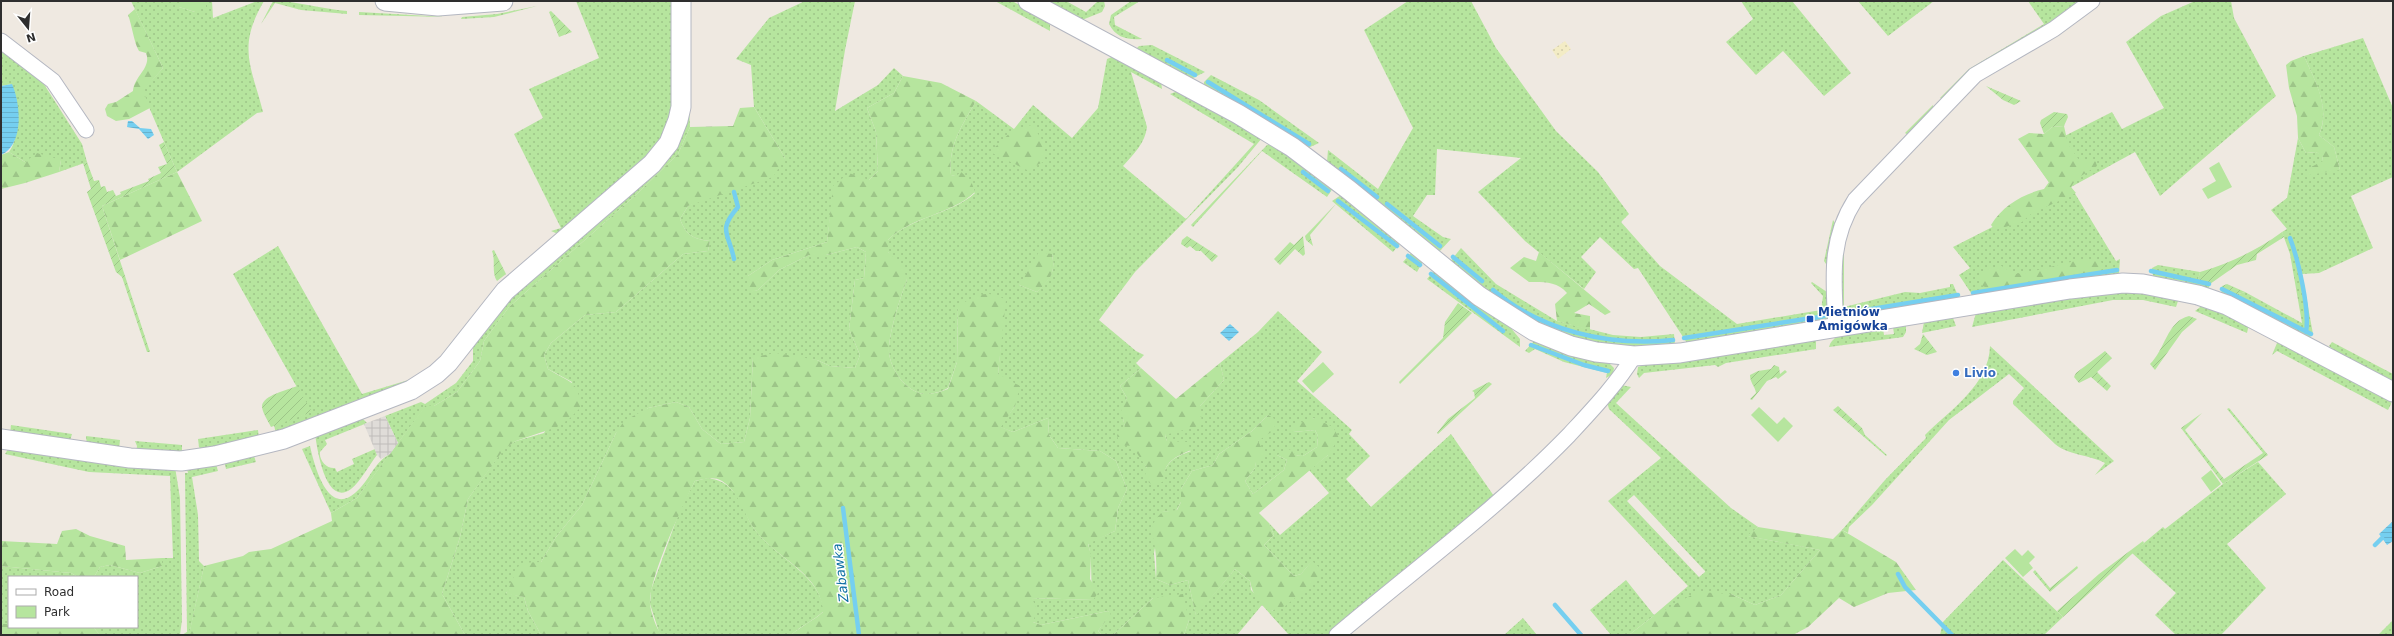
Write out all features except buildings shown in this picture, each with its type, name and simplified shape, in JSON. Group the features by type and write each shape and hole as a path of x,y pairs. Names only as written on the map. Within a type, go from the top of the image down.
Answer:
{"street":[{"path":"385,1 438,6 504,1"},
{"path":"1,439 130,458 181,461 222,455 284,439 379,404 425,383 448,362 505,291 640,175 669,143 678,120 681,107 681,1"},
{"path":"1028,1 1238,114 1292,147 1349,190 1479,296 1520,323 1571,346 1596,352 1634,356 1680,353 2076,288 2123,283 2143,284 2190,292 2227,305 2393,392"},
{"path":"1836,328 1835,246 1845,215 1855,200 1975,75 2054,29 2092,1"},
{"path":"1,41 53,82 86,130"},
{"path":"1337,635 1522,481 1597,405 1623,375 1634,356"}],"green space":[{"path":"131,1 179,1 179,7 195,12 195,8 206,8 206,1 212,1 213,18 257,1 264,1 251,31 249,44 251,68 263,112 257,113 177,172 142,91 163,68"},
{"path":"179,1 206,1 206,8 195,8 195,12 179,7"},
{"path":"273,1 291,2 347,11 347,14 301,10 275,3 261,24"},
{"path":"576,1 672,1 673,115 652,154 558,234 551,231 561,228 514,134 543,118 529,89 599,58"},
{"path":"805,1 855,1 835,111 878,85 894,68 903,76 894,93 867,108 876,132 878,171 869,180 834,186 827,242 772,260 748,276 748,292 758,290 779,270 809,255 826,255 857,247 866,252 864,278 855,280 849,329 860,355 855,368 830,366 817,360 753,357 750,418 744,442 721,444 702,429 689,407 676,402 648,408 616,433 582,505 556,537 541,562 506,593 524,597 528,611 541,635 465,635 442,594 460,537 468,499 504,448 516,441 544,433 572,382 548,369 544,355 551,343 585,315 616,312 683,254 708,251 710,241 699,239 691,235 682,224 680,219 688,206 785,158 754,107 751,65 736,59 769,18"},
{"path":"995,1 1012,1 1050,21 1050,31"},
{"path":"1044,1 1066,1 1086,12 1098,1 1104,1 1105,6 1102,12 1082,20"},
{"path":"1131,1 1140,1 1114,17 1115,25 1142,39 1123,37 1115,32 1109,24 1111,15"},
{"path":"1408,1 1471,1 1496,48 1556,131 1598,172 1629,214 1621,222 1660,266 1737,324 1821,310 1823,296 1811,283 1812,282 1827,292 1830,315 1826,322 1815,324 1814,316 1805,317 1806,325 1687,343 1638,268 1634,269 1600,237 1581,257 1596,272 1584,289 1525,241 1478,192 1521,158 1437,149 1435,195 1427,195 1413,216 1443,237 1451,239 1438,253 1332,168 1327,162 1328,150 1378,189 1413,128 1364,30"},
{"path":"1741,1 1792,1 1851,73 1824,96 1783,51 1756,75 1726,42 1753,19"},
{"path":"1858,1 1934,1 1888,36"},
{"path":"2028,1 2085,1 1944,100 1940,98 1969,69 2044,24"},
{"path":"2195,1 2231,1 2234,18 2276,96 2160,196 2135,152 2071,187 2116,261 2120,259 2119,274 1973,296 1959,275 1970,268 1953,247 2057,194 2029,154 2112,112 2122,129 2164,108 2126,42 2161,16"},
{"path":"537,6 494,17 461,19 462,17 497,14"},
{"path":"135,9 163,68 143,91 150,108 129,119 116,121 107,116 105,109 108,104 116,102 133,91 136,81 147,63 146,53 139,51 137,48 128,15"},
{"path":"551,11 572,32 559,37 549,12"},
{"path":"359,12 447,17 359,15"},
{"path":"2363,38 2393,108 2393,177 2351,196 2373,248 2319,273 2302,274 2313,334 2309,338 2221,294 2222,289 2235,295 2245,292 2302,323 2290,254 2282,232 2287,229 2271,210 2287,198 2298,138 2306,153 2316,152 2322,155 2323,161 2340,170 2334,147 2319,135 2323,115 2322,105 2317,85 2304,56"},
{"path":"1152,45 1205,72 1191,79 1145,54 1137,48 1139,46"},
{"path":"1,46 42,81 82,144 87,162 59,172 61,160 25,162 9,152 15,137 16,120 12,84 1,86"},
{"path":"1114,56 1161,81 1162,89 1131,72 1147,127 1144,138 1135,153 1123,166 1186,219 1254,144 1170,94 1178,91 1262,138 1238,167 1135,272 1099,320 1136,351 1144,355 1136,363 1141,368 1120,386 1127,398 1123,417 1125,426 1132,443 1147,468 1164,472 1171,461 1178,456 1191,451 1167,441 1165,435 1200,406 1224,380 1220,363 1258,332 1278,311 1322,352 1297,381 1352,430 1349,434 1370,456 1346,479 1371,507 1451,434 1496,499 1332,635 1289,635 1262,605 1237,635 1184,635 1189,620 1153,598 1113,635 1102,635 1098,631 1110,614 1108,611 1041,625 1033,622 1032,598 1093,600 1090,550 1088,543 1115,531 1118,508 1127,489 1116,461 1100,451 1058,448 1049,435 1048,418 1013,432 1000,427 1015,406 998,374 1001,341 958,307 957,362 948,388 930,394 917,392 911,389 900,379 892,365 889,345 898,305 907,280 888,252 888,240 908,226 955,206 975,193 955,176 951,175 951,164 957,136 976,101 1014,129 1033,105 1072,138 1098,108 1107,59","holes":["1052,254 1053,266 1051,275 1037,292 1019,285","1268,415 1258,441 1255,468 1245,481 1253,494 1284,470 1287,460 1277,455 1303,456 1317,447 1318,436 1315,430 1293,432 1314,418 1328,455 1309,470 1329,493 1280,535 1269,523 1274,535 1264,545 1294,576 1301,574 1312,561 1272,611 1251,590 1250,581 1235,569 1196,615 1188,580 1170,585 1156,579 1154,553 1162,512 1176,511 1181,502 1181,489 1192,471 1213,465 1219,454 1252,431"]},
{"path":"2304,56 2317,85 2322,104 2322,125 2319,135 2334,147 2340,170 2309,175 2309,168 2323,161 2322,156 2316,152 2306,153 2298,138 2297,116 2289,88 2286,65 2291,61"},
{"path":"1211,75 1259,100 1319,143 1308,148 1204,87 1204,82"},
{"path":"903,76 941,83 976,101 957,136 951,164 951,175 956,176 961,172 971,181 975,192 955,206 908,226 888,240 888,252 903,267 907,280 898,305 889,345 892,365 900,379 911,389 917,392 930,394 948,389 957,362 958,307 981,294 993,295 1006,300 998,374 1020,386 1015,406 1001,427 1013,432 1048,418 1049,435 1058,448 1100,451 1116,461 1127,489 1118,508 1115,531 1088,544 1091,555 1090,579 1098,593 1093,600 1032,598 1037,610 1033,622 1041,625 1108,611 1111,614 1098,631 1102,635 791,635 823,612 820,598 814,586 805,575 762,538 749,521 733,491 719,479 712,478 695,481 667,542 654,578 650,604 656,625 662,635 541,635 528,611 524,597 506,594 520,563 541,562 556,537 582,505 616,433 624,421 648,408 676,402 689,407 702,429 721,444 744,442 750,418 753,357 776,353 817,360 830,366 855,368 860,355 849,329 855,280 864,278 866,252 857,247 826,255 809,255 779,270 758,290 748,293 748,276 772,260 827,242 833,186 849,173 869,180 878,171 876,132 867,108 894,93"},
{"path":"1986,86 2021,101 2014,105 2003,100"},
{"path":"1933,105 1933,112 1910,136 1905,133"},
{"path":"689,106 690,127 678,154 638,193 509,307 484,341 480,361 457,392 434,406 426,406 398,443 385,416 421,402 425,404 456,383 473,361 473,344 495,311 621,201"},
{"path":"754,107 785,158 773,177 688,206 680,219 682,224 691,235 699,239 710,241 708,251 683,254 616,312 585,315 551,343 544,355 548,369 572,383 575,387 578,392 580,408 569,419 557,427 516,441 504,449 468,499 460,537 442,594 465,635 182,635 190,630 204,566 243,556 249,552 271,549 332,521 331,513 357,498 426,405 434,406 457,392 480,361 484,341 509,307 638,193 678,154 690,127 733,126 740,108"},
{"path":"2054,112 2067,114 2068,117 2064,126 2052,127 2044,134 2040,123 2041,120"},
{"path":"1032,125 1045,144 1045,161 1027,170 990,152 1014,129"},
{"path":"2064,126 2068,144 2079,160 2095,159 2097,166 2076,179 2071,187 2076,193 2031,214 2022,222 1995,230 1991,225 2001,212 2021,197 2044,189 2049,182 2018,139 2029,133 2044,134 2052,127"},
{"path":"164,142 177,172 102,206 150,352 147,352 122,277 116,272 87,192 91,189 83,163 87,162 94,181 99,180 101,187 105,186 107,192 113,190 116,196 121,194 120,192 149,181 148,179 161,173 158,167 167,164 159,145"},
{"path":"1274,144 1333,188 1327,197 1262,151 1193,227 1191,225 1267,145"},
{"path":"9,152 25,162 37,153 61,160 59,172 1,189 1,155"},
{"path":"2219,162 2232,187 2208,199 2202,189 2216,181 2209,168"},
{"path":"1895,163 1896,164 1862,201 1849,222 1840,246 1841,233 1847,220 1865,193"},
{"path":"177,172 202,221 120,260 102,206"},
{"path":"1341,195 1401,242 1393,252 1332,201"},
{"path":"1336,204 1310,235 1313,246 1306,240 1305,236"},
{"path":"1833,220 1837,226 1828,267 1824,261"},
{"path":"2282,232 2284,237 2257,254 2256,260 2237,265 2210,284 2198,280 2200,272 2222,265 2242,256"},
{"path":"1187,236 1218,256 1212,262 1201,251 1196,251 1190,246 1187,248 1181,244 1182,240"},
{"path":"1303,236 1305,254 1303,256 1295,249 1280,265 1274,259 1290,242 1294,245"},
{"path":"278,246 362,394 415,378 434,365 452,342 453,344 438,365 398,389 385,390 370,395 365,402 276,434 274,425 311,412 233,274"},
{"path":"1840,246 1844,252 1844,307 1905,292 1920,293 1950,287 1950,284 1953,284 1959,298 1857,316 1848,314 1842,309 1839,284 1843,258"},
{"path":"1461,248 1496,284 1557,321 1613,335 1641,337 1674,334 1675,345 1642,348 1593,344 1524,318 1449,263"},
{"path":"494,250 506,274 497,281 495,278 492,251"},
{"path":"1039,252 1052,254 1053,267 1049,280 1037,292 1019,285"},
{"path":"1412,252 1420,258 1422,263 1417,272 1403,262"},
{"path":"1539,252 1611,312 1605,315 1589,304 1574,313 1590,316 1590,330 1557,321 1555,304 1567,293 1559,286 1554,284 1545,282 1529,282 1510,268 1524,257 1536,261"},
{"path":"2083,259 2101,262 2104,266 2101,270 1992,289 1982,286 1979,281 1984,271 2000,265 2014,274 2026,273"},
{"path":"2158,265 2200,272 2198,280 2210,285 2208,289 2186,282 2153,276 2152,268"},
{"path":"1436,271 1510,327 1520,339 1520,347 1427,279 1433,272"},
{"path":"2227,284 2245,292 2235,295 2222,289 2222,286"},
{"path":"2127,290 2179,298 2176,307 2143,300 2113,300 1972,327 1976,313 2060,298"},
{"path":"1458,303 1472,313 1400,384 1399,382 1443,338 1445,322"},
{"path":"2204,304 2249,324 2247,333 2195,311"},
{"path":"2189,316 2197,319 2182,332 2155,370 2150,364 2171,330 2182,319"},
{"path":"1953,318 1956,326 1922,333 1924,322"},
{"path":"1906,326 1906,332 1903,337 1829,347 1832,341 1844,334 1860,330 1883,328 1884,335 1894,334 1893,327"},
{"path":"1923,334 1937,352 1927,355 1914,349 1920,344"},
{"path":"1812,340 1816,341 1816,349 1726,363 1718,367 1715,365 1644,373 1639,378 1637,374 1638,367 1644,365"},
{"path":"1534,341 1607,361 1614,368 1613,374 1606,378 1607,373 1564,362 1535,349 1529,353 1525,351"},
{"path":"2332,342 2393,374 2393,383 2336,352 2329,346"},
{"path":"2277,343 2281,343 2390,399 2391,404 2388,410 2277,351 2272,355"},
{"path":"1990,346 2114,461 2095,475 2105,463 2073,453 2060,448 2055,444 2013,404 2013,401 2024,388 2009,374 1949,420 1872,505 1849,527 1848,533 1842,530 1885,480 1926,438 1925,435 1976,385 1988,360"},
{"path":"2105,351 2112,358 2097,372 2111,386 2107,391 2091,377 2079,383 2074,377 2076,373"},
{"path":"1323,362 1334,374 1313,393 1302,381"},
{"path":"1220,363 1224,380 1200,406 1202,425 1165,435 1167,441 1187,442 1191,450 1171,461 1164,474 1164,481 1154,486 1144,479 1147,468 1132,446 1120,445 1117,435 1125,428 1121,409 1127,398 1120,386 1141,368 1176,399"},
{"path":"1774,365 1779,367 1780,374 1785,370 1787,372 1778,379 1776,377 1767,381 1752,400 1750,399 1756,393 1750,375 1758,371 1771,369"},
{"path":"1489,382 1492,384 1438,434 1437,433 1448,419 1475,398 1474,392 1472,391"},
{"path":"1621,385 1631,387 1616,403 1731,508 1758,527 1748,536 1820,550 1781,595 1755,605 1731,594 1652,617 1629,635 1611,635 1590,610 1626,580 1654,615 1688,586 1608,501 1661,458 1609,409 1607,402","holes":["1634,495 1705,571 1699,577 1627,501"]},
{"path":"297,386 312,412 271,427 263,411 263,402 276,393"},
{"path":"1838,406 1862,428 1865,435 1887,455 1886,456 1833,410"},
{"path":"1759,407 1777,424 1784,417 1793,426 1778,442 1751,415"},
{"path":"2229,408 2268,455 2223,484 2181,428 2202,413 2185,430 2224,479 2263,453 2227,409"},
{"path":"1268,415 1276,420 1274,430 1258,441 1265,455 1256,462 1255,468 1245,481 1253,494 1284,470 1287,460 1277,455 1291,449 1297,456 1303,456 1317,447 1318,436 1315,430 1293,432 1291,426 1314,418 1333,427 1339,438 1328,455 1259,513 1269,523 1274,535 1264,545 1294,576 1301,574 1312,561 1320,568 1319,579 1285,606 1271,611 1257,598 1252,590 1250,581 1235,569 1196,616 1188,580 1170,585 1156,579 1156,554 1151,531 1155,520 1162,512 1177,510 1181,502 1181,489 1192,471 1213,465 1219,454 1252,431"},
{"path":"361,417 367,423 325,440 327,444 320,452 324,464 335,468 337,472 354,464 352,459 375,449 377,455 362,477 355,486 342,493 335,490 324,474 320,462 315,434"},
{"path":"11,425 72,434 69,444 10,434"},
{"path":"258,430 259,439 203,452 199,447 198,439"},
{"path":"86,436 120,440 119,450 87,446"},
{"path":"135,441 182,445 182,454 136,453 137,446"},
{"path":"10,446 175,467 180,498 182,620 180,635 100,635 94,628 138,628 138,576 95,576 100,567 110,565 140,573 162,566 162,558 173,558 170,476 89,472 5,454"},
{"path":"310,446 315,464 324,485 330,493 337,498 345,499 360,489 379,462 390,454 357,498 331,513 302,449"},
{"path":"253,453 256,462 226,469 224,460"},
{"path":"2258,462 2286,494 2227,544 2266,588 2221,635 2176,635 2155,615 2176,593 2132,553 2163,527 2165,529 2223,484"},
{"path":"216,464 218,471 192,477 198,515 199,561 204,566 190,631 187,632 185,473 188,473 187,469"},
{"path":"2211,470 2221,484 2211,492 2201,478"},
{"path":"708,478 727,485 736,494 753,527 772,548 805,575 814,586 820,597 824,611 791,635 662,635 659,632 650,604 651,590 681,507 695,481"},
{"path":"1758,527 1833,539 1842,530 1896,562 1916,590 1888,593 1854,607 1839,598 1808,627 1793,635 1629,635 1652,617 1697,592 1731,594 1755,605 1781,595 1820,550 1747,536"},
{"path":"76,529 90,536 125,546 126,560 162,558 162,566 140,573 110,565 100,567 95,576 76,576 71,573 1,566 1,541 57,544 62,531"},
{"path":"2143,541 2144,543 2063,617 2057,611 2099,574"},
{"path":"2015,549 2022,556 2028,550 2035,557 2029,563 2033,568 2023,577 2005,558"},
{"path":"2003,560 2063,617 2044,635 1940,635 1943,622"},
{"path":"1,566 71,573 76,576 8,576 8,624 1,624"},
{"path":"2077,566 2078,568 2050,592 2033,572 2035,570 2050,588"},
{"path":"1183,594 1189,620 1184,635 1113,635 1153,598"},
{"path":"1523,618 1537,635 1504,635"},
{"path":"2393,620 2393,635 2378,635"},
{"path":"1,624 8,624 8,628 94,628 100,635 1,635"}],"sand":[{"path":"1565,41 1571,49 1558,59 1552,50"}],"shaded area":[{"path":"385,416 398,443 390,454 381,459 377,455 364,424"}],"water":[{"path":"12,84 19,113 17,133 14,142 8,150 1,155 1,86"},
{"path":"128,121 132,121 140,128 151,129 154,135 148,139 139,129 127,127"},
{"path":"1230,324 1239,332 1229,341 1220,333"},
{"path":"2393,521 2393,541 2387,545 2379,534"}],"waterway":[{"path":"1167,60 1195,75"},
{"path":"1208,82 1309,144"},
{"path":"1341,169 1377,197"},
{"path":"1303,172 1328,191"},
{"path":"734,192 738,207 728,222 726,232 734,259"},
{"path":"1338,201 1397,246"},
{"path":"1387,204 1440,246"},
{"path":"2290,238 2300,271 2305,298 2307,323 2306,332"},
{"path":"1408,256 1420,265"},
{"path":"1453,257 1482,281"},
{"path":"1973,293 2117,270"},
{"path":"2151,271 2209,284"},
{"path":"1431,274 1503,331"},
{"path":"2222,289 2311,334"},
{"path":"1493,290 1532,316 1576,333 1624,341 1649,342 1673,340"},
{"path":"1853,312 1958,295"},
{"path":"1814,318 1824,316"},
{"path":"1684,338 1805,319"},
{"path":"1531,345 1584,365 1608,371"},
{"name":"Zabawka","path":"843,508 859,635"},
{"path":"2375,545 2382,538"},
{"path":"1898,574 1905,587 1952,635"},
{"path":"1555,605 1581,635"}],"place":[{"name":"Mietniów Amigówka","path":"1810,319"},
{"name":"Livio","path":"1956,373"}]}
